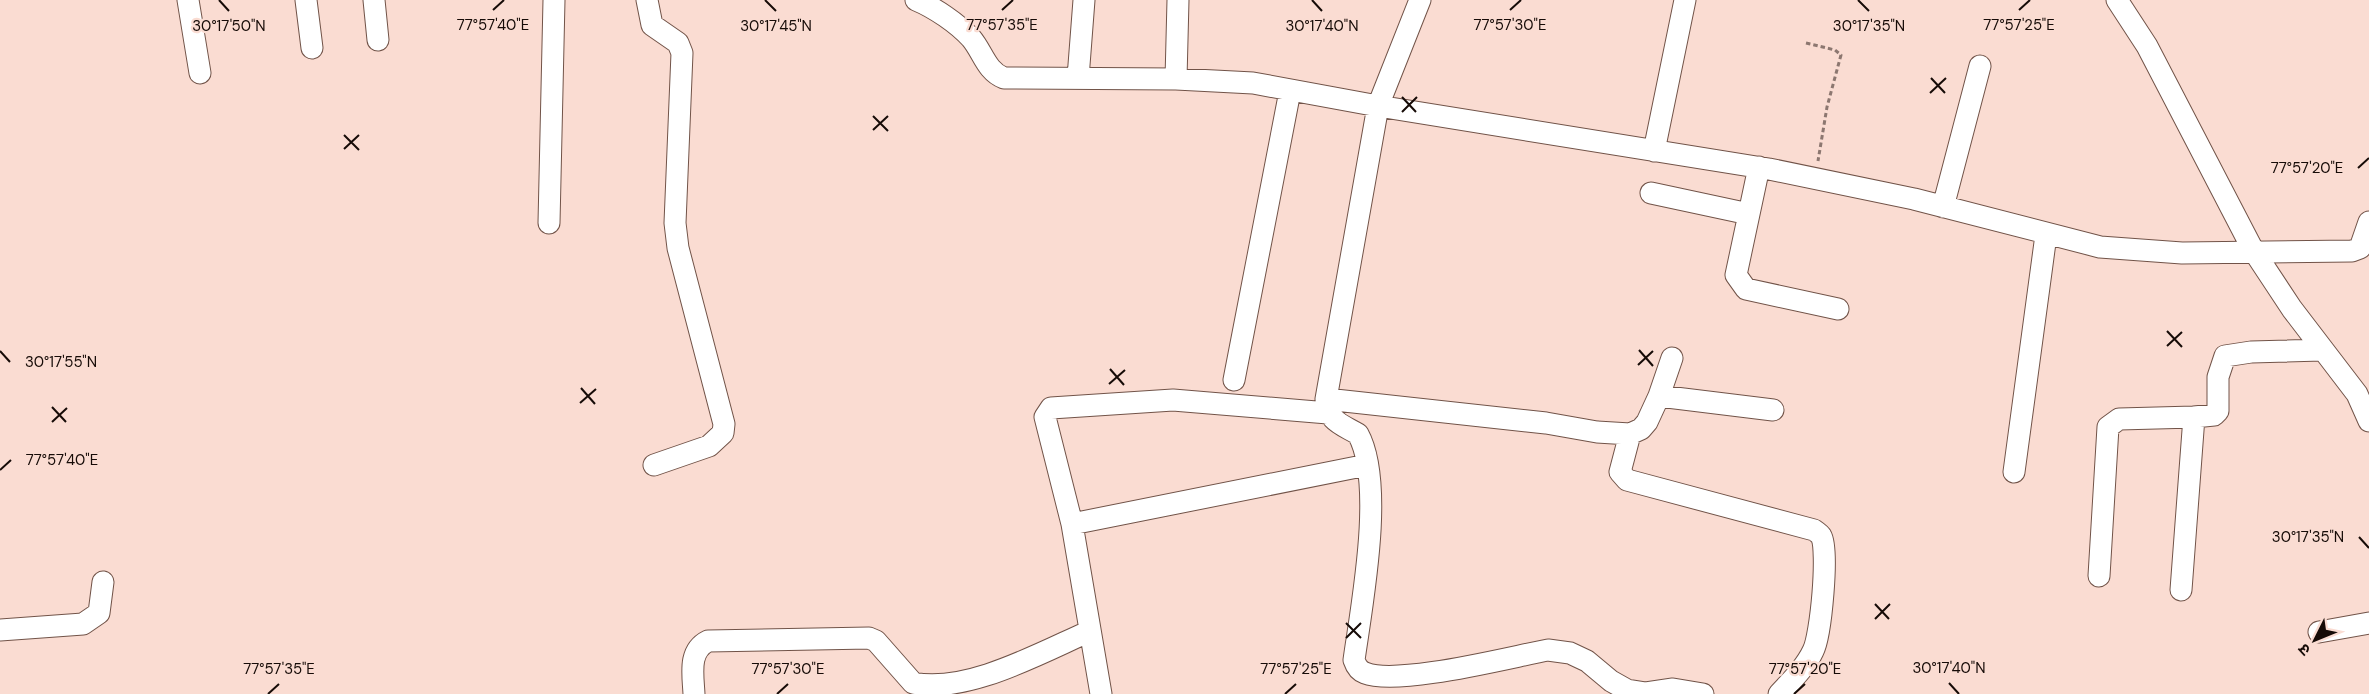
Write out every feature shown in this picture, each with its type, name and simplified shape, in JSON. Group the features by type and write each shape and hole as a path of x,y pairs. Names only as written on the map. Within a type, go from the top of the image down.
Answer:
{"street":[{"path":"188,0 200,73"},
{"path":"306,0 312,48"},
{"path":"374,0 378,39"},
{"path":"549,223 554,0"},
{"path":"647,0 652,25 678,43 682,53 675,223 678,248 724,424 723,434 709,446 654,465"},
{"path":"1078,78 1084,0"},
{"path":"1176,79 1178,0"},
{"path":"1420,0 1378,106 1327,406 1335,421 1358,434 1367,465 1371,506 1367,568 1354,660 1356,666 1366,674 1413,685 1548,650 1570,653 1627,690 1646,694 1673,689 1702,694"},
{"path":"1654,151 1685,0"},
{"path":"2117,0 2147,46 2253,250 2322,350 2357,394 2369,421"},
{"path":"921,1 954,23 971,39 994,74 1015,79 1176,79 1253,83 1378,106 1759,167 1943,207 2046,235 2127,250 2182,253 2253,250 2352,251 2360,248 2369,222"},
{"path":"1943,207 1980,66"},
{"path":"1234,380 1290,91"},
{"path":"1759,167 1736,275 1739,283 1746,289 1838,309"},
{"path":"1651,194 1749,214"},
{"path":"2014,472 2046,235"},
{"path":"2099,576 2108,427 2119,419 2214,415 2218,411 2218,376 2225,356 2251,352 2322,350"},
{"path":"1101,694 1072,524 1045,417 1051,408 1173,400 1327,406 1546,423 1598,432 1630,434 1641,429 1647,422 1672,358"},
{"path":"1659,396 1773,410"},
{"path":"2181,590 2194,417"},
{"path":"1630,434 1620,472 1627,480 1815,530 1822,537 1824,550 1821,627 1814,651 1794,680 1779,694"},
{"path":"1072,524 1367,465"},
{"path":"0,630 83,624 99,613 103,582"},
{"path":"2319,632 2369,623"},
{"path":"694,694 694,654 699,645 708,641 869,638 876,641 913,683 953,688 986,679 1090,631"}],"path":[{"path":"1806,43 1835,50 1841,55 1827,107 1816,178"}]}
